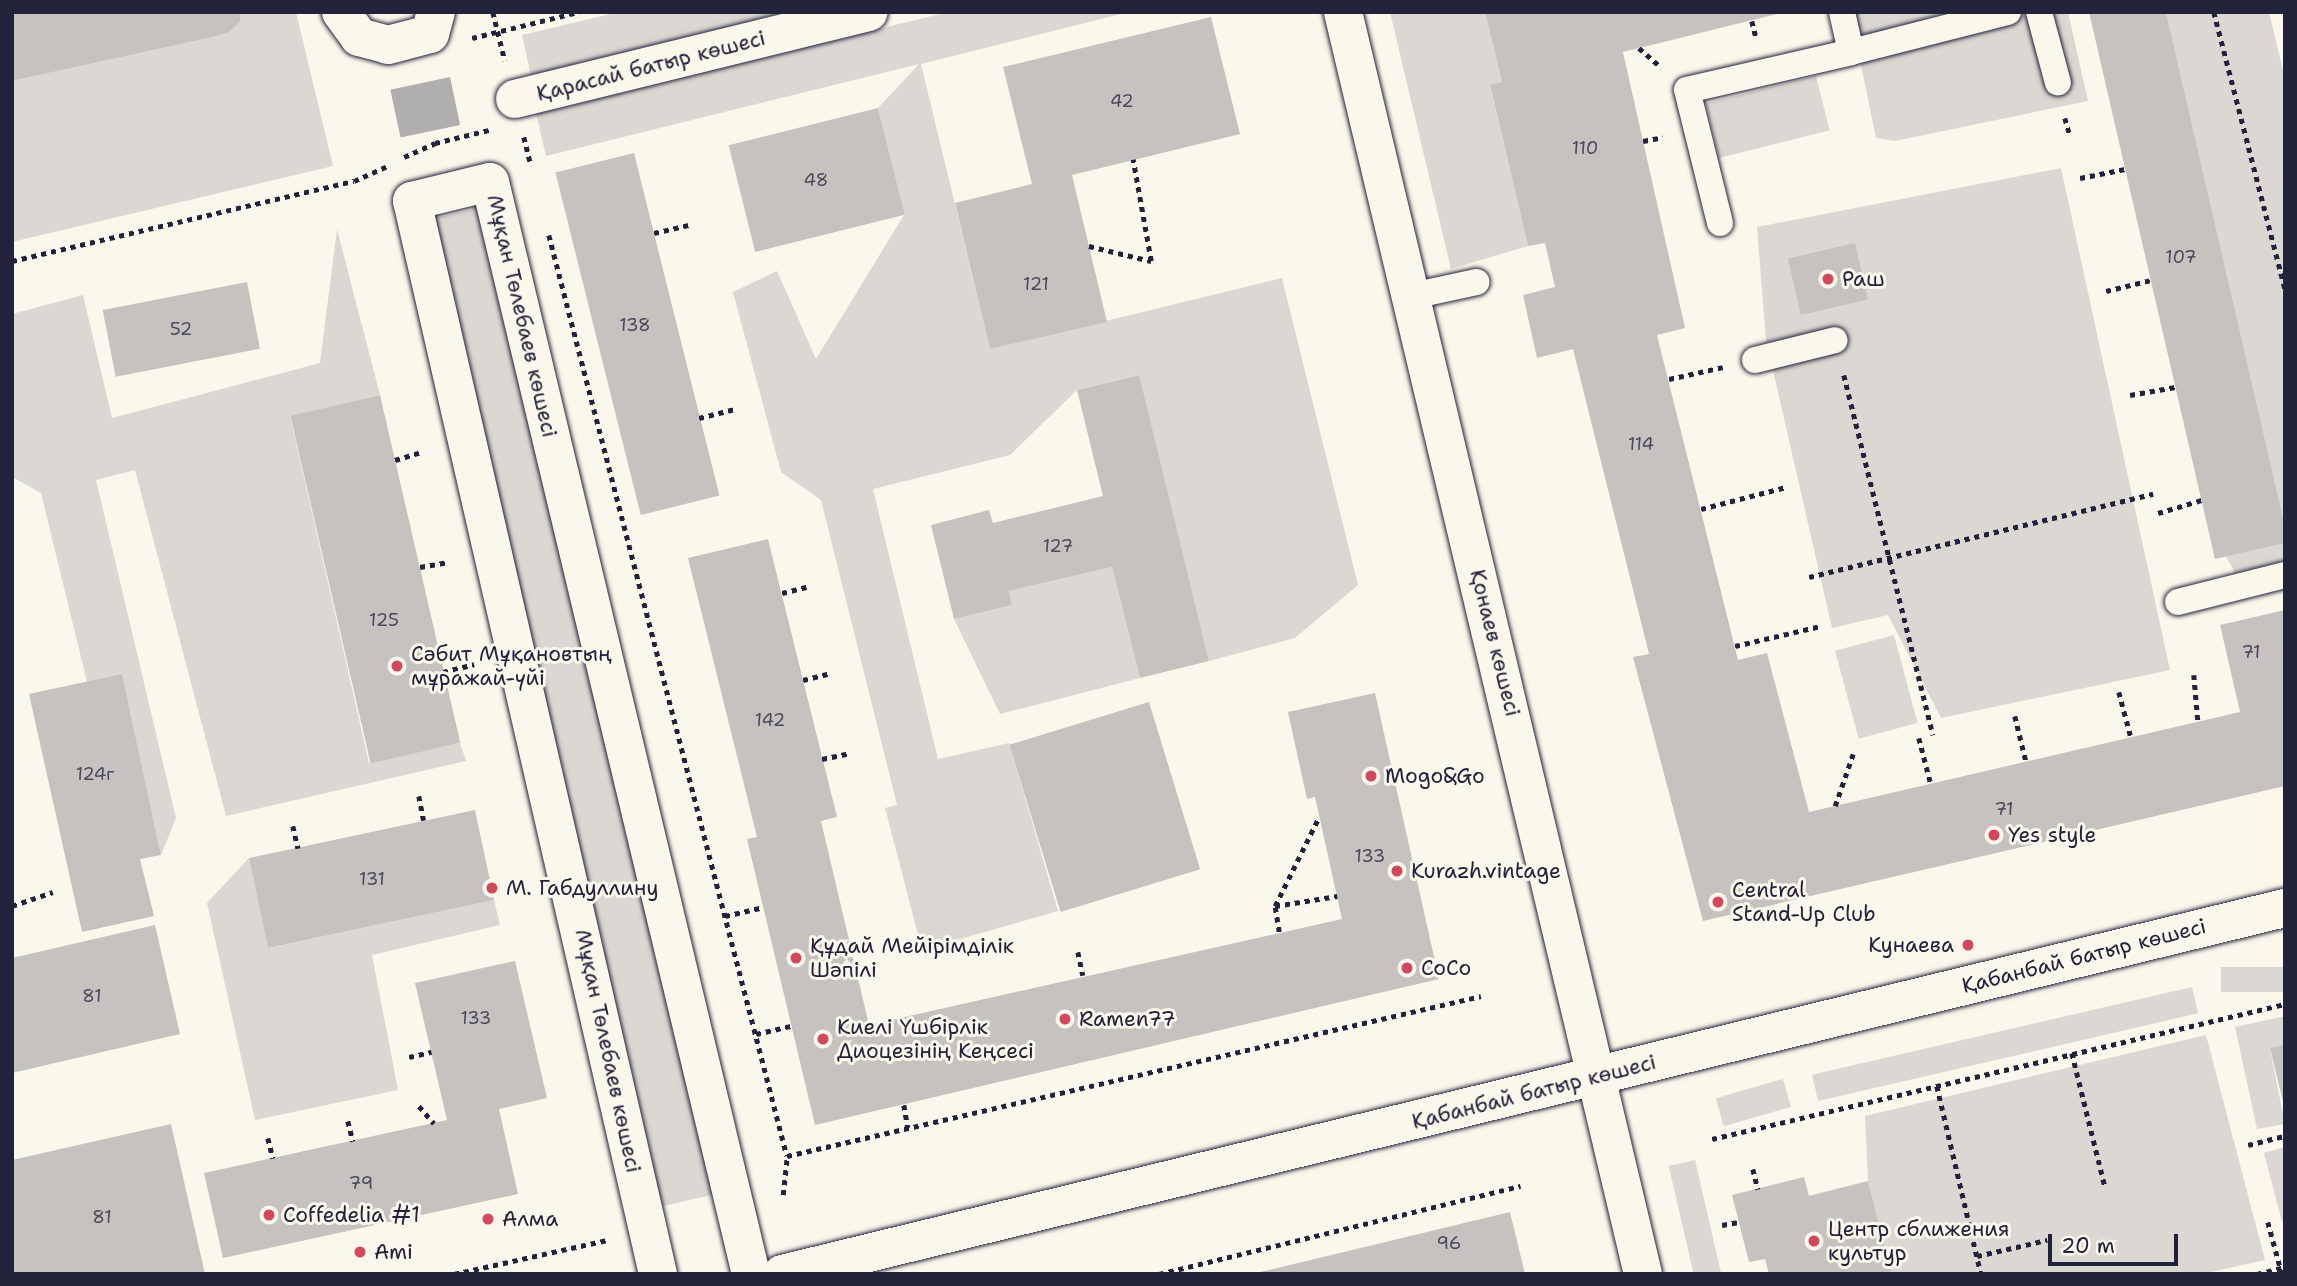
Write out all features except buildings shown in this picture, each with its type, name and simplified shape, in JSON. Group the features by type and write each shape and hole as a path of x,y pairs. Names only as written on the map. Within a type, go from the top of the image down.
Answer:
{"street":[{"path":"341,12 359,37 388,45 430,34 436,12"},
{"name":"Қарасай батыр көшесі","path":"518,111 868,12"},
{"name":"Қонаев көшесі","path":"1343,12 1599,1077 1643,1274"},
{"name":"Мұқан Төлебаев көшесі","path":"658,1274 412,201 490,182 751,1274"},
{"name":"Қабанбай батыр көшесі","path":"782,1274 2285,908"}],"lane":[{"path":"1842,12 1851,52"},
{"path":"1720,223 1687,90 2008,12"},
{"path":"2039,12 2058,83"},
{"path":"1412,296 1476,282"},
{"path":"1755,360 1835,340"},
{"path":"2178,602 2285,575"}],"path":[{"path":"493,12 533,171"},
{"path":"498,32 579,12"},
{"path":"2214,12 2285,289"},
{"path":"12,261 354,181 435,143 518,111"},
{"path":"1088,246 1152,261 1133,160"},
{"path":"2080,178 2125,169"},
{"path":"547,225 787,1156 782,1195"},
{"path":"654,233 689,225"},
{"path":"2106,291 2151,280"},
{"path":"1835,340 1933,735"},
{"path":"1668,380 1755,360"},
{"path":"2130,395 2175,387"},
{"path":"699,418 735,409"},
{"path":"395,460 422,452"},
{"path":"1701,509 1786,487"},
{"path":"1809,577 2153,494"},
{"path":"2158,513 2202,500"},
{"path":"419,568 449,562"},
{"path":"782,593 810,586"},
{"path":"1735,646 1821,626"},
{"path":"443,672 474,664"},
{"path":"803,680 831,673"},
{"path":"2194,675 2198,721"},
{"path":"2119,692 2131,737"},
{"path":"2015,716 2026,761"},
{"path":"1919,738 1931,783"},
{"path":"822,760 850,753"},
{"path":"1835,806 1853,754"},
{"path":"419,796 424,821"},
{"path":"1279,932 1275,906 1320,817"},
{"path":"293,826 298,848"},
{"path":"12,906 53,892"},
{"path":"1275,906 1337,896"},
{"path":"725,916 764,907"},
{"path":"1078,952 1083,975"},
{"path":"787,1156 1481,996"},
{"path":"1712,1139 2285,1004"},
{"path":"755,1034 791,1026"},
{"path":"409,1057 431,1052"},
{"path":"2072,1053 2105,1186"},
{"path":"1937,1086 1981,1274"},
{"path":"904,1105 908,1128"},
{"path":"419,1106 433,1124"},
{"path":"348,1121 353,1141"},
{"path":"2248,1145 2285,1136"},
{"path":"268,1138 273,1158"},
{"path":"1753,1169 1758,1189"},
{"path":"1159,1274 1520,1186"},
{"path":"1722,1225 1739,1222"},
{"path":"2257,1274 2282,1270 2268,1222"},
{"path":"454,1274 610,1239"},
{"path":"1977,1256 2047,1240"}],"shaded area":[{"path":"241,12 296,12 333,166 12,242 12,81 213,37 229,32 240,22"},
{"path":"619,12 803,12 531,76 522,35"},
{"path":"948,12 1129,12 921,64 990,349 1282,278 1358,585 1295,638 1209,661 1138,375 1077,390 1010,455 873,489 938,759 1009,743 1058,911 922,950 885,808 897,805 821,500 781,472 733,292 777,271 816,359 904,215 878,108 919,64 546,156 536,113"},
{"path":"1390,12 1485,12 1502,82 1490,86 1528,246 1451,269"},
{"path":"1850,12 2068,12 2088,101 1895,141 1876,138"},
{"path":"2166,12 2269,12 2285,79 2285,526"},
{"path":"1816,76 1830,130 1719,158 1705,104"},
{"path":"450,77 460,125 401,138 390,90"},
{"path":"2061,168 2170,670 1941,718 1888,615 1832,628 1766,340 1757,227"},
{"path":"496,204 724,1192 645,1210 417,222"},
{"path":"337,229 380,395 290,416 369,763 460,743 466,761 226,816 135,470 96,480 176,818 161,855 122,675 87,682 41,493 12,477 12,314 83,295 112,418 320,363"},
{"path":"2285,543 2285,560 2236,575 2226,556"},
{"path":"1112,567 1140,678 1000,714 954,619 1012,605 1009,591"},
{"path":"1894,635 1918,723 1859,739 1835,651"},
{"path":"249,858 269,948 494,900 500,925 372,955 398,1090 255,1120 207,903"},
{"path":"2221,967 2285,967 2285,992 2221,992"},
{"path":"2192,987 2198,1013 1818,1101 1812,1075"},
{"path":"2285,1016 2285,1045 2270,1049 2285,1124 2257,1129 2235,1027"},
{"path":"2206,1035 2265,1260 2202,1274 1892,1274 1868,1181 1865,1116"},
{"path":"1783,1079 1791,1107 1724,1126 1716,1098"},
{"path":"2285,1147 2285,1233 2264,1153"},
{"path":"1695,1160 1721,1274 1694,1274 1669,1166"}],"place":[{"name":"Раш","path":"1828,279"},
{"name":"Сәбит Мұқановтың мұражай-үйі","path":"397,666"},
{"name":"Mogo&Go","path":"1371,776"},
{"name":"Yes style","path":"1994,835"},
{"name":"Kurazh.vintage","path":"1397,871"},
{"name":"М. Габдуллину","path":"492,888"},
{"name":"Central Stand-Up Club","path":"1718,902"},
{"name":"Кунаева","path":"1968,945"},
{"name":"Құдай Мейірімділік Шәпілі","path":"796,958"},
{"name":"CoCo","path":"1407,968"},
{"name":"Ramen77","path":"1065,1019"},
{"name":"Киелі Үшбірлік Диоцезінің Кеңсесі","path":"823,1039"},
{"name":"Coffedelia #1","path":"269,1215"},
{"name":"Алма","path":"488,1219"},
{"name":"Центр сближения культур","path":"1814,1241"},
{"name":"Ami","path":"360,1252"}]}
